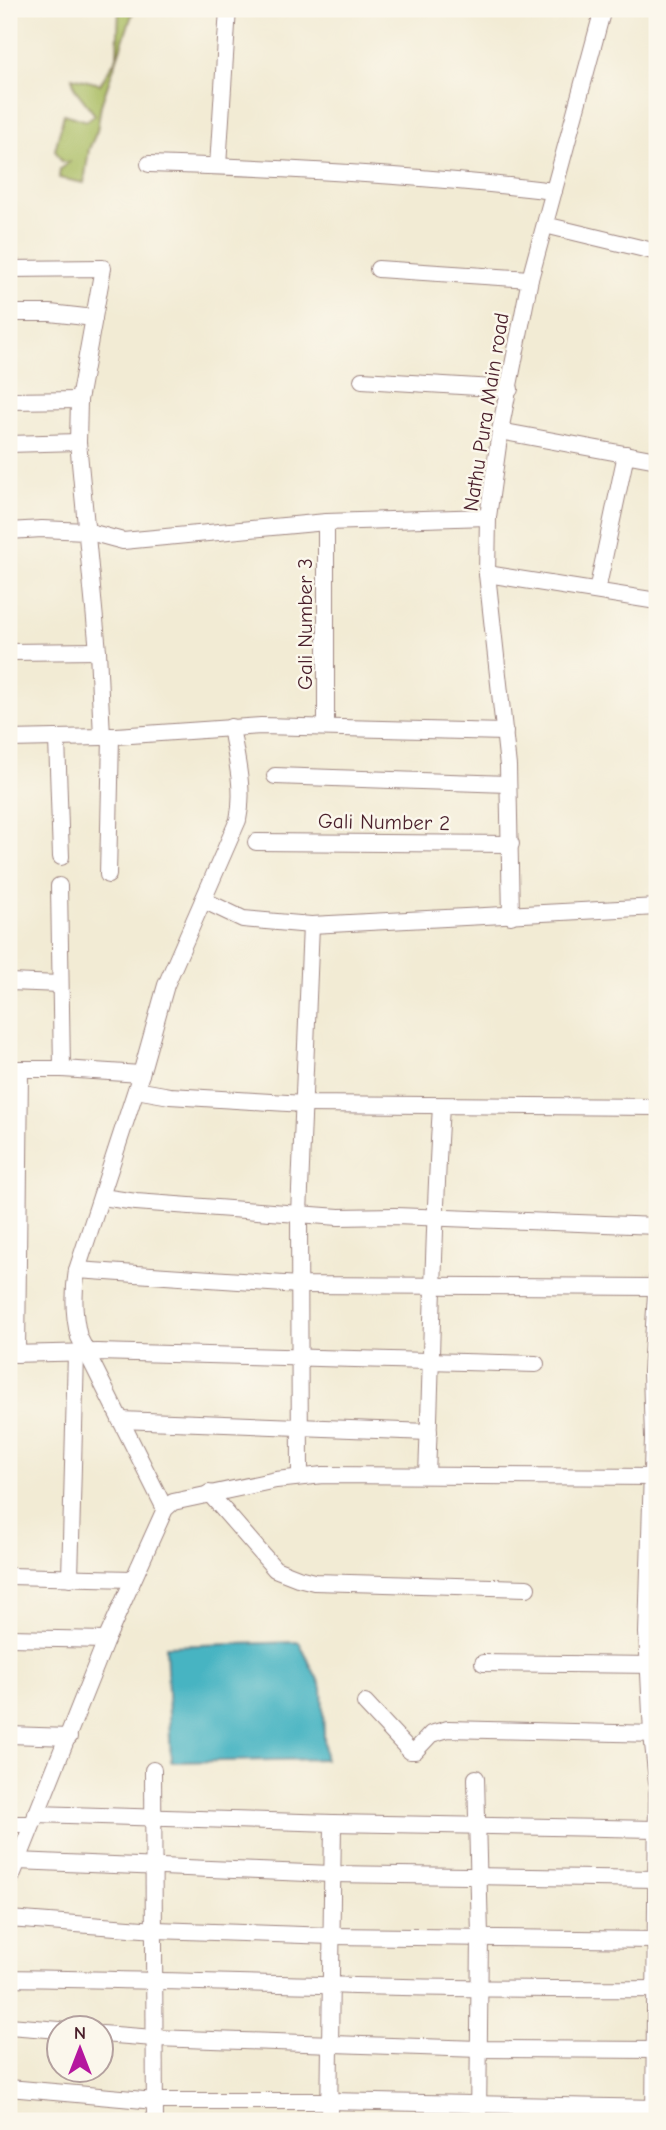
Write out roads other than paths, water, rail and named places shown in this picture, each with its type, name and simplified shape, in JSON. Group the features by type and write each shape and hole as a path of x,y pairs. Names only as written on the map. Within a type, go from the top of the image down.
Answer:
{"street":[{"path":"218,166 228,9"},
{"name":"Nathu Pura Main road","path":"511,916 508,783 487,573 488,517 500,431 530,279 603,9"},
{"path":"149,164 459,179 554,191"},
{"path":"545,225 657,253"},
{"path":"9,269 103,268 79,400 78,442 107,737 108,875"},
{"path":"377,268 530,279"},
{"path":"9,313 50,313 94,318"},
{"path":"362,380 510,389"},
{"path":"9,401 79,400"},
{"path":"500,431 657,460"},
{"path":"9,444 78,442"},
{"path":"597,591 626,454"},
{"path":"9,531 86,531 123,541 326,522 488,517"},
{"name":"Gali Number 3","path":"326,522 327,726"},
{"path":"487,573 657,601"},
{"path":"9,652 98,651"},
{"path":"9,738 107,737 261,726 505,732"},
{"path":"169,1505 79,1337 74,1320 73,1295 108,1198 166,985 206,901 238,820 241,804 234,727"},
{"path":"57,738 61,857"},
{"path":"275,776 508,783"},
{"name":"Gali Number 2","path":"256,842 511,845"},
{"path":"59,886 62,1069"},
{"path":"206,901 243,919 311,925 657,906"},
{"path":"300,1477 299,1214 311,925"},
{"path":"9,982 60,984"},
{"path":"141,1074 14,1069 13,1354 115,1352 536,1364"},
{"path":"138,1091 170,1096 304,1104 657,1107"},
{"path":"427,1475 434,1218 441,1107"},
{"path":"108,1198 339,1217 657,1226"},
{"path":"83,1270 299,1285 596,1288 657,1284 652,1665 657,1782"},
{"path":"70,1578 87,1352"},
{"path":"124,1420 429,1432"},
{"path":"654,1477 300,1477 205,1493 169,1505 132,1579 106,1640 12,1874 154,1868 656,1879"},
{"path":"205,1493 275,1569 298,1578 314,1582 527,1588"},
{"path":"9,1576 132,1579"},
{"path":"9,1638 106,1640"},
{"path":"483,1663 652,1665"},
{"path":"365,1703 406,1748 415,1751 431,1734 448,1729 654,1734"},
{"path":"9,1735 69,1737"},
{"path":"153,1770 155,2121"},
{"path":"476,1778 480,1936 478,2113"},
{"path":"9,2088 155,2101 329,2101 478,2113 655,2112 657,1792"},
{"path":"9,1824 34,1819 152,1817 656,1829"},
{"path":"329,2121 333,1823"},
{"path":"9,1919 156,1930 331,1936 655,1940"},
{"path":"9,1978 480,1990 656,1989"},
{"path":"9,2026 46,2029"},
{"path":"116,2035 329,2045 657,2050"}],"water":[{"path":"299,1642 322,1688 325,1759 171,1762 166,1646"}]}
